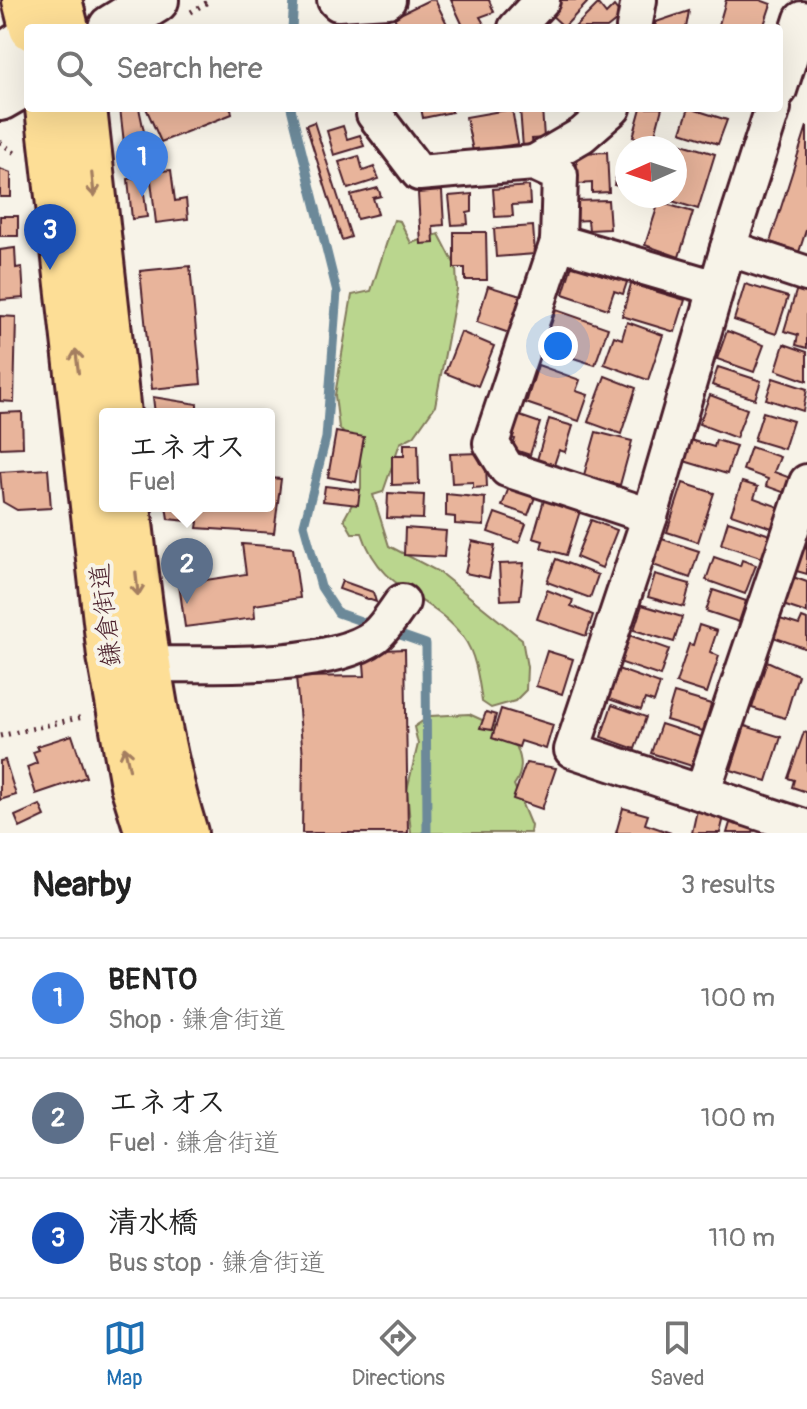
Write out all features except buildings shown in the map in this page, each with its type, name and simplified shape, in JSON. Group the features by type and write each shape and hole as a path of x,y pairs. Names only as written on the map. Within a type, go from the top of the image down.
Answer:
{"main road":[{"name":"鎌倉街道","path":"48,112 110,656 133,785 148,833"},
{"path":"84,112 117,408"},
{"name":"鎌倉街道","path":"129,512 146,664 163,757 185,833"}],"street":[{"path":"117,24 156,0"},
{"path":"335,0 388,0"},
{"path":"520,24 542,0"},
{"path":"635,24 639,0"},
{"path":"783,78 802,19 807,20"},
{"path":"0,58 24,42"},
{"path":"0,98 24,84"},
{"path":"374,112 419,173 534,163 582,135 608,112"},
{"path":"772,112 728,248 650,516 572,750 807,828"},
{"path":"534,163 560,175 558,242 491,443 507,469 650,516"},
{"path":"558,242 716,288"},
{"path":"728,248 807,274"},
{"path":"702,793 807,482"},
{"path":"146,664 305,659 346,650 391,617"}],"path":[{"path":"0,736 96,714"}],"green space":[{"path":"394,220 400,221 411,243 439,234 456,267 457,289 435,406 414,436 400,443 383,492 373,495 389,546 439,572 522,639 527,667 526,690 515,701 491,708 482,702 474,660 463,637 437,611 381,569 362,533 352,533 344,519 361,488 361,466 356,447 339,428 335,395 352,295 371,291"},
{"path":"469,714 511,733 521,766 514,785 531,826 530,833 411,833 407,790 418,744 414,727 430,716"}],"waterway":[{"path":"292,24 294,0"},
{"path":"292,112 337,292 326,438 304,525 321,587 338,613 375,626"},
{"path":"389,631 426,644 427,833"}],"place":[{"name":"BENTO","path":"142,197"},
{"name":"清水橋","path":"50,270"},
{"name":"エネオス","path":"187,604"}]}
